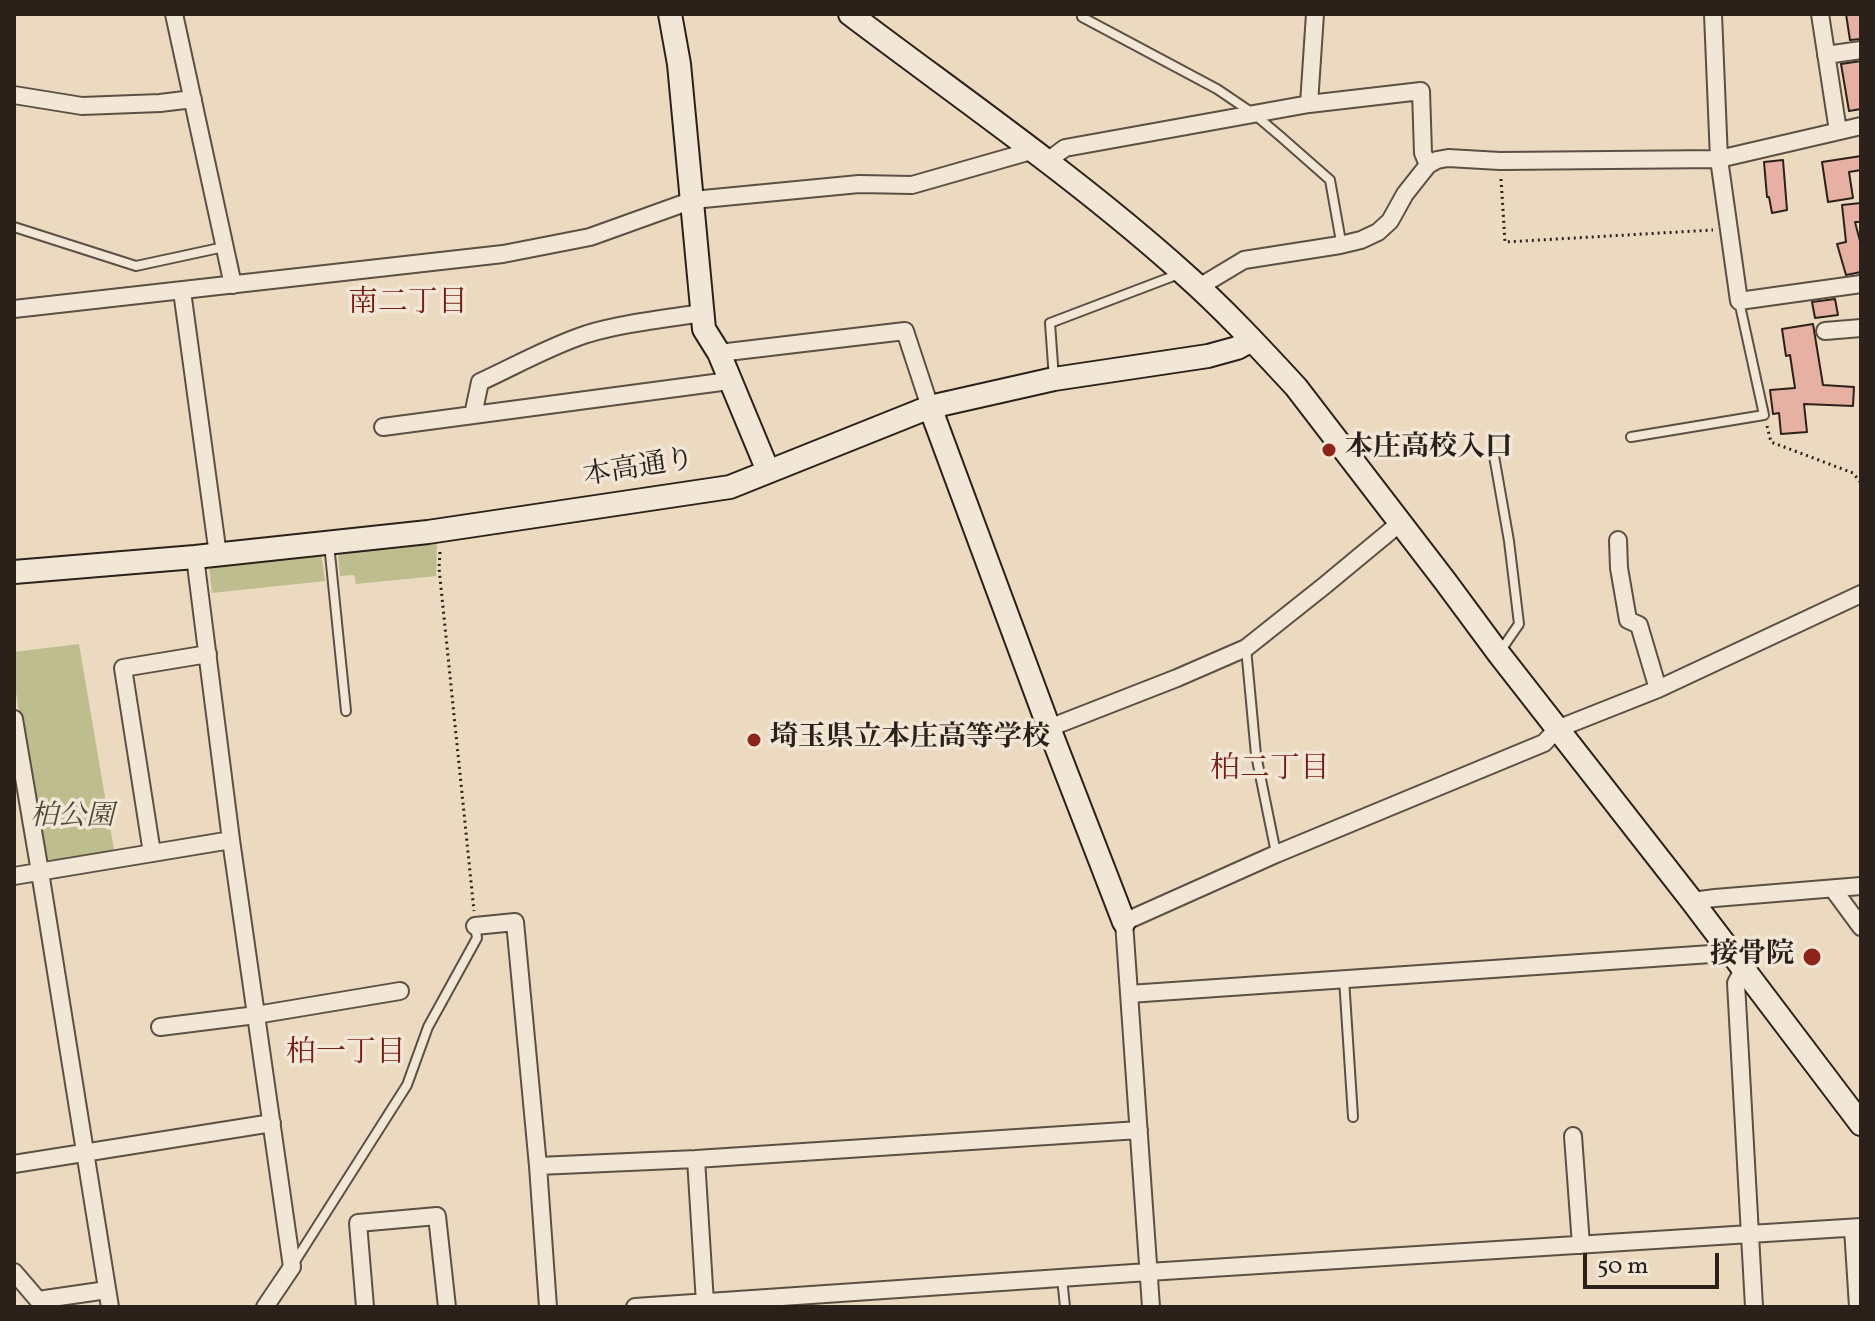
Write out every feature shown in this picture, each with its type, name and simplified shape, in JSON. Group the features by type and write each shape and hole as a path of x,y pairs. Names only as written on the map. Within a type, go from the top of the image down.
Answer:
{"street":[{"path":"174,14 233,285"},
{"path":"670,14 679,64 704,329 719,353 768,471"},
{"path":"850,14 1135,231 1191,280 1296,387 1861,1124"},
{"path":"1309,104 1315,14"},
{"path":"1713,14 1719,159 1739,301 1861,284"},
{"path":"1820,14 1838,131"},
{"path":"1826,55 1861,50"},
{"path":"14,309 503,254 590,237 693,200 859,184 912,185 1065,148 1309,104 1421,91 1423,153 1428,165"},
{"path":"14,95 82,106 193,99"},
{"path":"1191,280 1244,260 1340,245 1378,232 1390,221 1405,194 1428,165 1437,160 1719,159 1861,126"},
{"path":"182,291 207,556 208,654 231,840 292,1267 265,1307"},
{"path":"473,415 480,382 549,350 587,334 702,313"},
{"path":"1825,331 1861,328"},
{"path":"719,353 905,331 930,407 1124,922 1151,1307"},
{"name":"本高通り","path":"14,572 207,556 441,531 730,487 930,407 1054,379 1208,356 1252,340"},
{"path":"383,427 729,381"},
{"path":"1049,728 1246,648 1400,523"},
{"path":"1618,540 1619,568 1628,620 1639,625 1658,689"},
{"path":"1124,922 1276,854 1544,743 1557,729 1658,689 1861,594"},
{"path":"152,853 123,668 208,654"},
{"path":"14,719 19,781 40,872 110,1307"},
{"path":"14,876 231,840"},
{"path":"1692,901 1861,886"},
{"path":"1833,889 1861,927"},
{"path":"475,926 515,922 548,1307"},
{"path":"1129,994 1711,954 1727,949"},
{"path":"1743,970 1736,983 1754,1307"},
{"path":"160,1027 400,991"},
{"path":"14,1164 272,1123"},
{"path":"538,1166 696,1159 1139,1130"},
{"path":"1573,1136 1581,1245"},
{"path":"696,1159 705,1303"},
{"path":"365,1307 358,1223 437,1216 447,1307"},
{"path":"635,1307 1857,1227 1858,1307"},
{"path":"14,1272 38,1300 107,1290"}],"lane":[{"path":"1082,14 1082,17 1217,89 1254,114 1330,180 1340,245"},
{"path":"14,227 136,266 224,247"},
{"path":"1054,379 1050,323 1191,280"},
{"path":"1631,437 1764,415 1739,301"},
{"path":"1494,456 1519,624 1499,654"},
{"path":"329,543 346,711"},
{"path":"1246,648 1256,755 1276,854"},
{"path":"292,1267 407,1085 428,1027 477,938 475,926"},
{"path":"1344,978 1353,1117"},
{"path":"1062,1278 1065,1307"}],"path":[{"path":"1500,161 1505,242 1729,229"},
{"path":"1764,415 1771,442 1853,473 1861,483"},
{"path":"441,531 439,568 475,926"}],"green space":[{"path":"437,541 436,576 356,584 354,575 340,576 340,552"},
{"path":"321,553 325,581 212,593 209,565"},
{"name":"柏公園","path":"79,644 114,850 50,861 42,856 14,680 14,652"}],"building":[{"path":"1846,14 1861,14 1861,39 1850,40"},
{"path":"1861,61 1861,109 1849,111 1841,64"},
{"path":"1861,156 1861,170 1849,172 1853,198 1828,202 1822,162"},
{"path":"1783,160 1787,210 1772,213 1767,197 1764,162"},
{"path":"1861,203 1861,222 1855,222 1861,245 1861,272 1846,275 1837,244 1846,242 1842,205"},
{"path":"1835,299 1838,315 1815,318 1812,302"},
{"path":"1813,324 1823,385 1854,387 1853,406 1804,404 1807,432 1781,434 1779,413 1773,414 1770,390 1795,388 1782,329"}],"place":[{"name":"本庄高校入口","path":"1329,450"},
{"name":"埼玉県立本庄高等学校","path":"754,740"},
{"name":"接骨院","path":"1812,957"}],"district":[{"name":"南二丁目","path":"408,305"},
{"name":"柏二丁目","path":"1270,771"},
{"name":"柏一丁目","path":"346,1055"}]}
